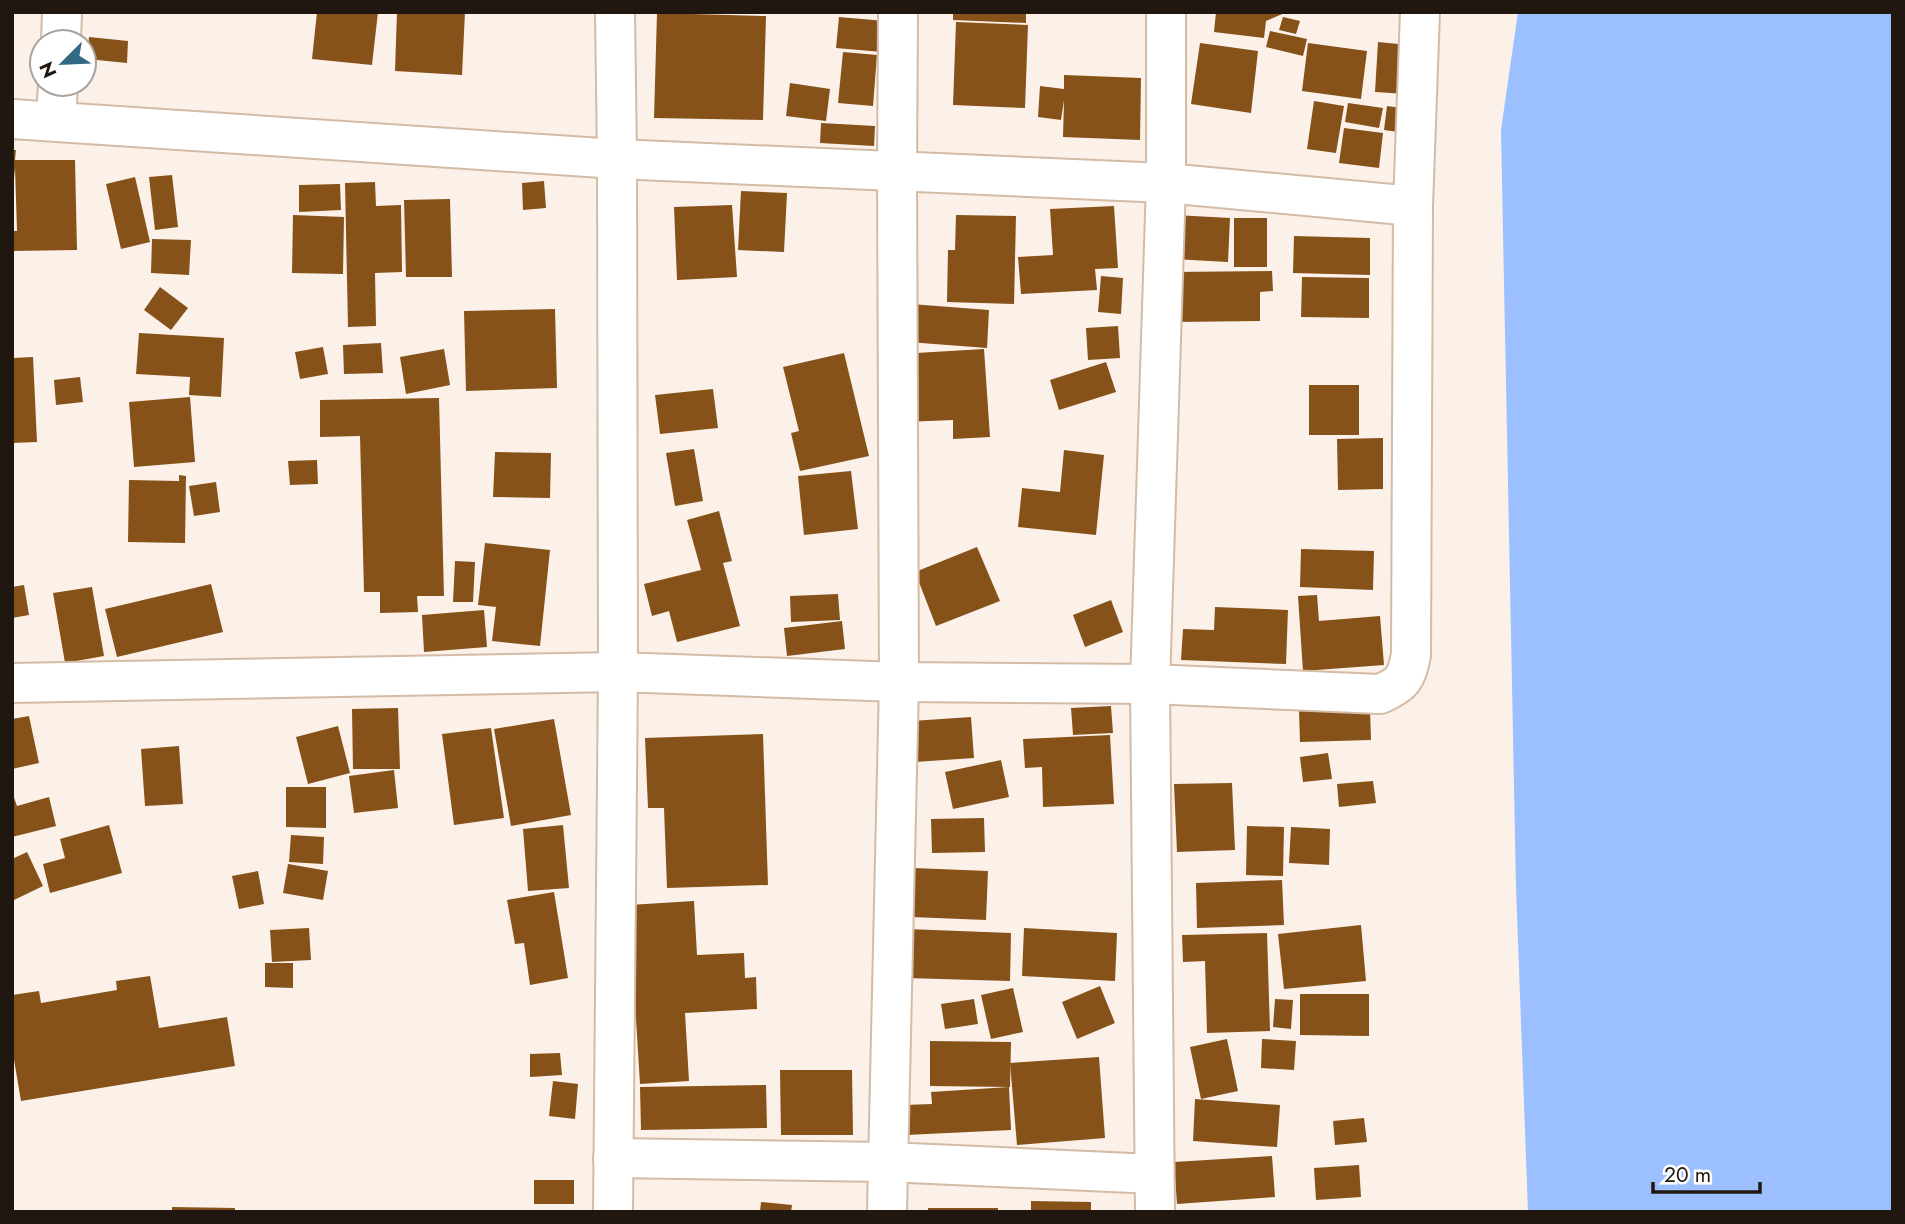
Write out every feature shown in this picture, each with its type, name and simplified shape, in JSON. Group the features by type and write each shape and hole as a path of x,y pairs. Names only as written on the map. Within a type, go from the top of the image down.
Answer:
{"street":[{"path":"614,1212 618,672 615,12"},
{"path":"887,1212 899,682 898,12"},
{"path":"1155,1212 1150,684 1166,183 1166,12"},
{"path":"12,683 618,672 899,682 1150,684 1380,694 1398,686 1408,671 1411,655 1413,206 1420,12"},
{"path":"12,118 57,102 617,159 1166,183 1413,206"},
{"path":"613,1158 887,1162 1154,1174"}],"water":[{"path":"1518,12 1893,12 1893,1212 1528,1212 1516,887 1501,130"}],"building":[{"path":"317,12 378,12 372,65 312,59"},
{"path":"397,12 465,12 462,75 395,71"},
{"path":"953,12 1026,12 1026,23 953,20"},
{"path":"1216,12 1287,12 1266,21 1264,38 1214,32"},
{"path":"657,13 766,16 763,120 654,118"},
{"path":"839,17 885,21 882,52 836,48"},
{"path":"1283,17 1300,21 1296,34 1279,30"},
{"path":"956,22 1028,25 1025,108 953,105"},
{"path":"1270,31 1307,39 1303,56 1266,47"},
{"path":"98,38 128,41 127,63 98,60"},
{"path":"1378,42 1409,45 1406,94 1375,92"},
{"path":"1200,43 1258,51 1251,113 1191,104"},
{"path":"1308,43 1367,51 1361,99 1302,91"},
{"path":"843,52 877,55 873,106 838,103"},
{"path":"1064,75 1141,78 1140,140 1063,137 1064,100 1061,120 1038,117 1040,86 1064,89"},
{"path":"790,83 830,89 826,121 786,116"},
{"path":"1314,101 1344,106 1336,153 1307,149"},
{"path":"1348,103 1383,108 1379,128 1345,122"},
{"path":"1387,106 1408,109 1405,133 1384,130"},
{"path":"821,123 875,126 874,146 820,143"},
{"path":"1344,128 1383,133 1379,168 1339,163"},
{"path":"12,150 16,150 15,160 75,160 77,250 12,251 12,231 17,231"},
{"path":"172,175 178,227 155,230 149,177"},
{"path":"135,177 150,242 121,249 106,184"},
{"path":"544,181 546,208 523,210 522,183"},
{"path":"375,182 376,206 401,205 402,272 375,273 376,326 348,327 345,183"},
{"path":"340,184 341,210 299,212 299,185"},
{"path":"741,191 787,193 784,252 738,250"},
{"path":"450,199 452,277 406,277 404,200"},
{"path":"732,205 737,277 677,280 674,207"},
{"path":"1114,206 1118,268 1095,269 1097,290 1021,294 1018,257 1053,255 1050,209"},
{"path":"293,215 344,217 343,274 292,273"},
{"path":"956,215 1016,216 1014,304 947,302 948,250 955,250"},
{"path":"1175,215 1230,218 1228,262 1173,259"},
{"path":"1234,218 1267,218 1267,267 1234,267"},
{"path":"1294,236 1370,238 1370,275 1293,273"},
{"path":"152,239 191,240 189,275 151,273"},
{"path":"1272,271 1273,291 1260,292 1260,321 1174,322 1173,272"},
{"path":"1101,276 1123,278 1121,314 1098,312"},
{"path":"1302,277 1369,278 1369,318 1301,317"},
{"path":"160,287 188,308 171,330 144,310"},
{"path":"911,304 989,310 987,348 908,342"},
{"path":"555,309 557,388 466,391 464,311"},
{"path":"1118,326 1120,358 1088,360 1086,328"},
{"path":"139,333 224,338 221,397 189,395 190,377 136,374"},
{"path":"381,343 383,373 344,374 343,345"},
{"path":"323,347 328,374 300,379 295,352"},
{"path":"444,349 450,385 406,394 400,357"},
{"path":"984,349 990,437 953,439 953,420 904,422 899,354"},
{"path":"844,353 869,456 800,471 791,433 799,431 783,367"},
{"path":"33,357 37,442 12,443 12,358"},
{"path":"1106,362 1116,392 1059,410 1050,380"},
{"path":"80,377 83,402 56,405 54,380"},
{"path":"1309,385 1359,385 1359,435 1309,435"},
{"path":"713,389 718,428 660,434 655,395"},
{"path":"190,397 195,462 134,467 129,402"},
{"path":"439,398 444,596 417,596 418,612 380,613 380,592 364,592 360,436 320,437 320,400"},
{"path":"1383,438 1383,489 1338,490 1337,439"},
{"path":"694,449 703,501 675,506 666,453"},
{"path":"1064,450 1104,455 1096,535 1018,527 1022,488 1060,492"},
{"path":"495,452 551,453 550,498 493,497"},
{"path":"317,460 318,484 290,485 288,461"},
{"path":"851,471 858,529 804,535 798,476"},
{"path":"179,475 186,476 185,543 128,542 129,480 179,481"},
{"path":"216,482 220,512 194,516 189,486"},
{"path":"719,511 732,561 723,563 740,626 677,642 669,611 652,616 644,584 701,570 687,520"},
{"path":"485,543 550,550 540,646 492,641 496,607 478,605"},
{"path":"977,547 1000,601 936,626 915,572"},
{"path":"1301,549 1374,551 1373,590 1300,587"},
{"path":"455,561 475,562 473,602 453,602"},
{"path":"211,584 223,632 117,657 105,609"},
{"path":"24,585 29,615 12,618 12,587"},
{"path":"92,587 104,656 65,663 53,593"},
{"path":"838,594 840,620 791,622 790,596"},
{"path":"1317,595 1319,621 1380,616 1384,665 1303,671 1298,596"},
{"path":"1111,600 1123,632 1085,647 1073,615"},
{"path":"1215,607 1288,610 1286,664 1181,660 1183,629 1214,630"},
{"path":"484,610 487,647 424,652 422,615"},
{"path":"842,621 845,649 787,656 784,628"},
{"path":"1111,706 1113,733 1073,735 1071,708"},
{"path":"398,708 400,769 353,769 352,709"},
{"path":"1370,709 1371,740 1300,742 1299,711"},
{"path":"29,716 39,763 12,769 12,719"},
{"path":"971,717 974,758 915,762 912,721"},
{"path":"554,719 571,815 511,826 494,729"},
{"path":"338,726 350,773 308,784 296,737"},
{"path":"491,728 504,818 454,825 442,734"},
{"path":"763,734 768,885 667,888 664,808 648,808 645,738"},
{"path":"1110,735 1114,804 1043,807 1042,767 1025,768 1023,739"},
{"path":"179,746 183,804 145,806 141,749"},
{"path":"1328,753 1332,779 1303,782 1300,757"},
{"path":"1001,760 1009,797 953,809 945,772"},
{"path":"394,770 398,808 354,813 349,776"},
{"path":"1373,781 1376,803 1339,807 1337,784"},
{"path":"1232,783 1235,850 1177,852 1174,784"},
{"path":"286,787 326,787 326,828 286,827"},
{"path":"12,792 17,806 49,797 56,826 12,837"},
{"path":"984,818 985,852 932,853 931,819"},
{"path":"109,825 122,873 50,893 43,864 65,858 60,839"},
{"path":"563,825 569,888 528,891 523,829"},
{"path":"1247,826 1284,827 1283,876 1246,875"},
{"path":"1291,827 1330,829 1329,865 1289,863"},
{"path":"291,835 324,837 323,864 289,862"},
{"path":"27,852 43,886 12,901 12,859"},
{"path":"288,864 328,871 323,900 283,893"},
{"path":"913,868 988,871 986,920 911,917"},
{"path":"258,871 264,904 239,909 232,876"},
{"path":"1282,880 1284,925 1197,928 1196,883"},
{"path":"554,892 568,978 530,985 524,943 515,944 507,900"},
{"path":"694,901 697,955 744,953 745,978 756,977 757,1009 685,1013 689,1081 640,1084 629,905"},
{"path":"1361,925 1366,981 1284,989 1278,934"},
{"path":"309,928 311,960 272,962 270,930"},
{"path":"1024,928 1117,933 1115,981 1022,976"},
{"path":"907,929 1011,933 1010,981 906,978"},
{"path":"1267,933 1270,1031 1207,1033 1205,961 1183,962 1182,935"},
{"path":"265,963 293,963 293,988 265,987"},
{"path":"150,976 159,1028 227,1017 235,1066 21,1101 12,1048 12,995 39,991 41,1003 117,990 116,981"},
{"path":"1100,986 1115,1023 1077,1039 1062,1002"},
{"path":"1013,988 1023,1032 991,1039 981,995"},
{"path":"1300,994 1369,994 1369,1036 1300,1035"},
{"path":"974,999 978,1024 945,1029 941,1004"},
{"path":"1275,999 1293,1000 1291,1029 1273,1027"},
{"path":"1227,1039 1238,1091 1201,1099 1190,1047"},
{"path":"1262,1039 1296,1041 1294,1070 1261,1068"},
{"path":"930,1041 1011,1042 1010,1087 930,1086"},
{"path":"560,1053 562,1075 530,1077 530,1054"},
{"path":"1099,1057 1105,1138 1017,1145 1010,1063"},
{"path":"780,1070 852,1070 853,1135 781,1135"},
{"path":"553,1081 578,1084 575,1119 549,1116"},
{"path":"766,1085 767,1128 641,1130 640,1087"},
{"path":"1009,1087 1011,1130 906,1135 904,1105 932,1104 931,1092"},
{"path":"1195,1099 1280,1105 1277,1147 1193,1141"},
{"path":"1364,1118 1367,1142 1335,1145 1333,1121"},
{"path":"1272,1156 1275,1197 1177,1204 1174,1162"},
{"path":"1359,1165 1361,1197 1316,1200 1314,1168"},
{"path":"534,1180 574,1180 574,1204 534,1204"},
{"path":"1031,1201 1091,1202 1091,1212 1031,1212"},
{"path":"761,1202 792,1205 791,1212 760,1212"},
{"path":"172,1207 235,1208 235,1212 172,1212"},
{"path":"928,1208 998,1208 998,1212 928,1212"}]}
